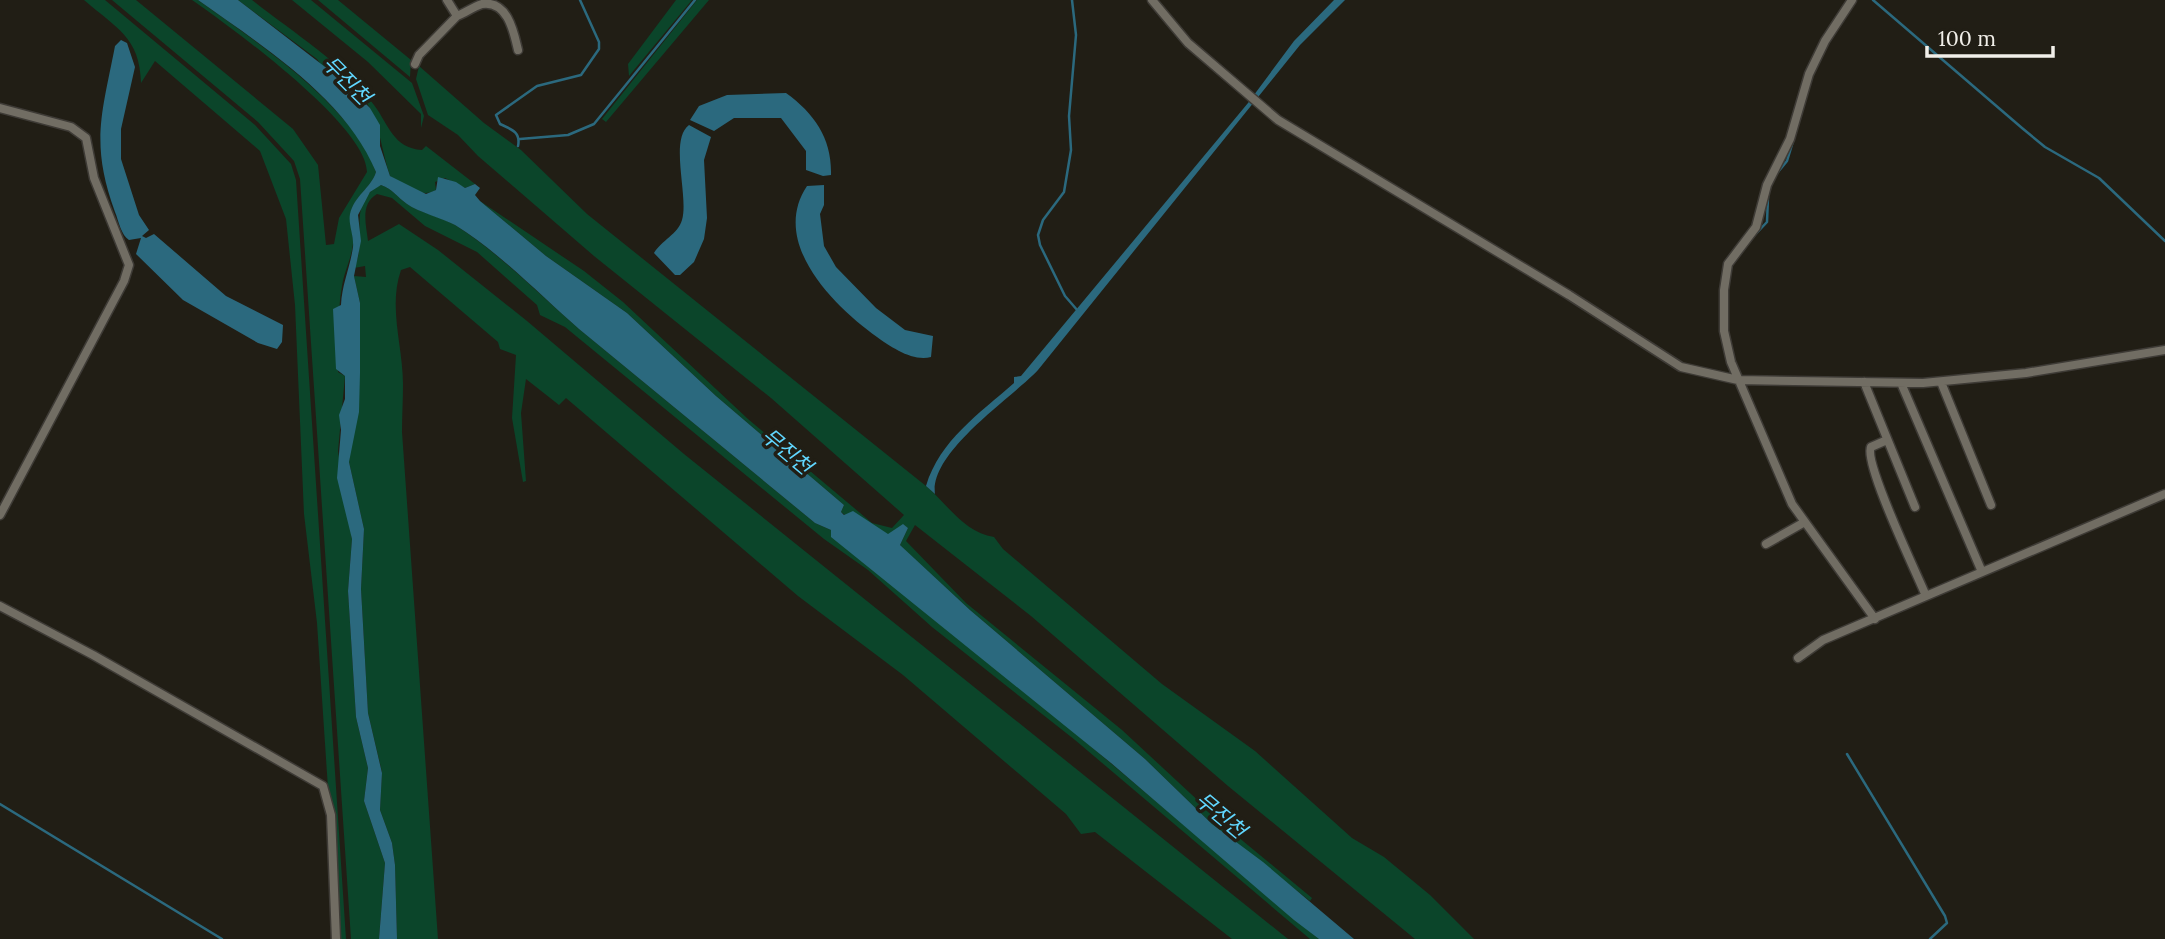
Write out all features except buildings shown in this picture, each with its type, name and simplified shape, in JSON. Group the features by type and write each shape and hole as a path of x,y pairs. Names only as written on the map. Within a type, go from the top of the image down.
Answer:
{"street":[{"path":"447,0 457,16"},
{"path":"1152,0 1188,43 1278,120 1569,295 1649,349 1681,367 1738,380 1941,382 2026,373 2165,350"},
{"path":"1852,0 1825,41 1809,74 1790,139 1767,185 1756,227 1728,264 1724,290 1724,331 1726,347 1738,380 1792,504 1803,523 1875,619"},
{"path":"415,64 419,55 457,16 480,4 488,3 507,13 518,50"},
{"path":"0,108 71,127 86,138 94,178 129,265 118,293 0,515"},
{"path":"1864,382 1915,507"},
{"path":"1941,382 1991,505"},
{"path":"1901,383 1982,572"},
{"path":"1887,440 1871,447 1869,456 1883,498 1926,596"},
{"path":"1798,658 1823,640 2165,494"},
{"path":"1766,544 1803,523"},
{"path":"0,606 93,654 323,786 331,815 336,939"}],"green space":[{"path":"84,0 105,0 255,125 291,164 296,180 346,939 338,939 317,623 304,514 295,305 286,219 260,151 155,61 141,83 140,67 131,44 116,26"},
{"path":"112,0 136,0 293,129 318,165 326,245 334,244 339,218 367,172 361,153 322,104 265,54 192,0 198,0 262,46 324,98 362,142 376,172 353,206 350,216 353,244 340,296 338,372 345,376 338,451 352,539 348,591 356,717 368,768 364,801 385,863 379,939 351,939 300,179 294,161 258,122"},
{"path":"238,0 252,0 347,75 404,145 422,150 426,146 475,184 465,188 445,178 435,182 436,190 424,193 412,190 390,176 370,108 359,94"},
{"path":"292,0 311,0 412,83 424,116 421,128 421,114 368,62"},
{"path":"318,0 338,0 411,60 410,77"},
{"path":"676,0 692,0 629,76 628,64"},
{"path":"697,0 709,0 606,122 602,119"},
{"path":"419,66 484,123 521,150 587,214 926,486 965,524 994,537 1003,549 1162,684 1255,751 1352,838 1384,857 1430,895 1474,939 1415,939 1228,786 1031,616 915,525 906,541 966,603 1122,730 1232,832 1312,898 1310,901 1212,824 1145,759 970,610 906,551 900,545 908,528 903,525 888,535 853,512 845,515 841,512 844,505 716,396 627,313 546,256 480,201 584,271 623,302 748,419 872,523 892,528 904,515 771,398 594,256 478,156 458,135 428,115 416,79"},
{"path":"381,185 412,207 455,225 487,248 579,329 815,523 831,530 832,537 1075,733 1319,939 1310,939 1075,740 932,627 868,570 824,539 565,327 540,315 537,305 477,252 425,226 392,198 377,194 366,209 368,241 399,224 438,250 527,321 684,454 1288,939 1232,939 1095,832 1081,834 1066,814 903,675 798,596 566,398 559,405 526,379 521,413 526,481 523,482 512,418 516,355 500,349 498,342 410,267 401,270 397,284 396,312 403,384 402,432 438,939 397,939 395,865 392,843 380,810 382,772 368,713 361,589 364,529 349,462 360,303 354,276 366,277 365,266 354,268 358,257 364,201 370,192"}],"water":[{"path":"198,0 238,0 342,80 370,108 380,125 380,146 390,176 426,194 436,190 438,177 456,182 465,188 475,184 480,188 475,195 480,201 546,256 627,313 716,396 844,505 841,512 844,515 853,511 888,534 903,524 908,528 900,545 970,610 1145,759 1212,824 1263,862 1354,939 1319,939 1294,920 1111,763 831,537 831,530 815,523 579,329 487,248 455,225 412,207 381,185 370,192 358,215 361,241 354,276 360,303 359,412 349,462 364,529 361,589 368,713 382,773 380,810 392,843 395,865 397,939 379,939 385,863 364,801 368,768 356,717 348,591 352,539 337,478 341,430 339,415 345,399 345,376 336,369 333,309 341,305 352,255 350,214 376,172 362,145 323,97 274,55"},
{"path":"1334,0 1345,0 1300,45 1038,370 958,443 937,478 935,494 926,486 932,470 951,441 1014,383 1014,377 1021,376 1248,103 1294,41"},
{"path":"121,40 127,43 135,67 121,129 121,159 139,215 149,230 142,236 146,238 154,234 226,296 283,325 282,342 277,349 258,343 183,300 136,254 141,238 129,240 122,232 107,188 101,147 106,91 115,46"},
{"path":"786,93 820,128 831,162 831,175 823,176 806,170 806,151 781,118 734,118 714,131 690,120 699,106 727,95"},
{"path":"689,125 711,137 704,160 707,218 704,239 694,262 680,275 675,275 654,253 682,220 680,143 683,132"},
{"path":"824,185 824,205 820,214 824,246 836,267 876,308 905,330 933,336 931,357 910,356 877,337 843,309 812,272 801,251 796,229 797,208 807,186"}],"waterway":[{"path":"518,146 517,134 500,124 496,115 537,86 581,75 599,49 599,42 580,0"},
{"path":"520,139 568,135 594,124 695,0"},
{"path":"1072,0 1076,35 1069,116 1071,150 1064,192 1043,220 1038,235 1040,245 1065,296 1078,311"},
{"path":"1873,0 2045,147 2099,178 2165,241"},
{"path":"1778,172 1787,161 1794,138"},
{"path":"1751,239 1767,222 1768,197"},
{"path":"1847,754 1945,916 1947,923 1930,939"},
{"path":"0,804 222,939"}],"water label":[{"name":"무진천","path":"347,80"},
{"name":"무진천","path":"787,451"},
{"name":"무진천","path":"1221,815"}]}
